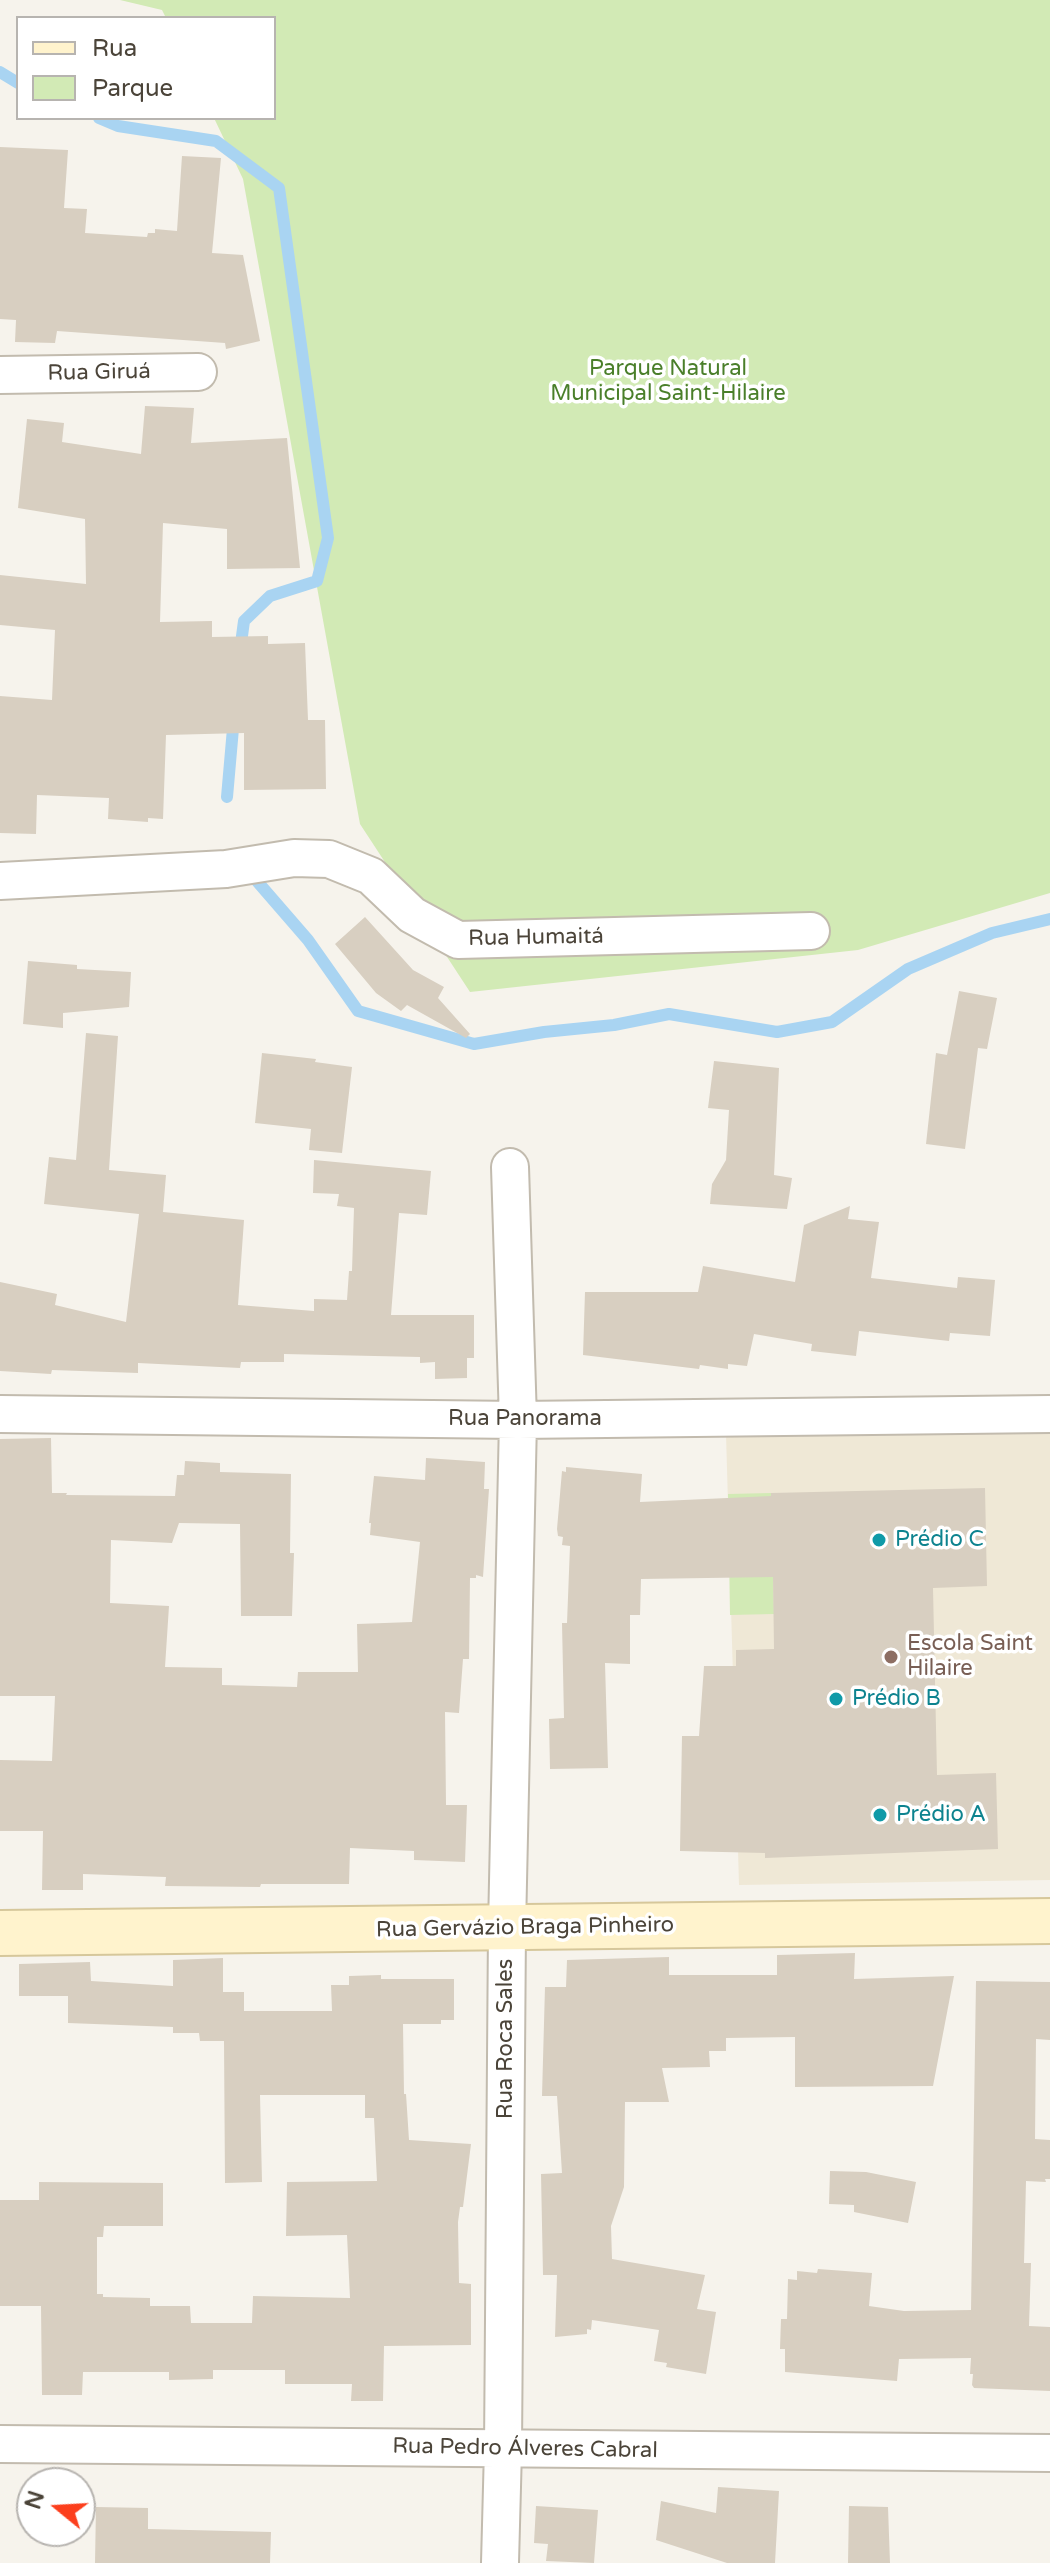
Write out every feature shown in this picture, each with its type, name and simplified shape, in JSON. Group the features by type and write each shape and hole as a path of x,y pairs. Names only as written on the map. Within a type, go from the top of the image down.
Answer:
{"street":[{"name":"Rua Giruá","path":"0,375 198,372"},
{"name":"Rua Humaitá","path":"0,881 226,869 294,858 329,859 371,876 412,915 458,940 811,931"},
{"name":"Rua Roca Sales","path":"500,2563 507,1928 518,1420 510,1167"},
{"name":"Rua Panorama","path":"0,1414 518,1420 1050,1414"},
{"name":"Rua Gervázio Braga Pinheiro","path":"0,1933 1050,1921"},
{"name":"Rua Pedro Álveres Cabral","path":"0,2444 1050,2453"}],"shaded area":[{"name":"Escola Saint Hilaire","path":"1050,1430 1050,1880 739,1885 726,1434"}],"green space":[{"name":"Parque Natural Municipal Saint-Hilaire","path":"120,0 1050,0 1050,893 858,950 470,992 360,824 243,179 215,120 276,120 276,16 165,16 162,10"},
{"path":"771,1493 774,1614 730,1615 728,1494"}],"building":[{"path":"0,147 68,150 64,208 87,209 85,233 147,237 148,233 155,233 155,229 177,231 182,156 221,158 212,253 243,255 260,341 226,349 225,343 57,331 55,343 15,342 16,320 0,319"},
{"path":"145,406 194,408 191,443 287,438 300,568 227,569 227,529 163,523 160,622 212,621 212,637 268,636 268,644 305,643 308,720 325,720 326,789 244,790 244,733 166,735 163,819 148,818 148,822 108,819 109,798 37,795 36,834 0,833 0,696 52,700 55,630 0,625 0,575 86,584 85,519 18,508 27,419 64,423 62,442 141,454"},
{"path":"365,917 413,970 444,987 438,998 470,1034 466,1038 407,1005 401,1011 376,993 335,944"},
{"path":"28,961 77,965 77,969 131,972 129,1007 63,1013 63,1028 23,1024"},
{"path":"959,991 997,998 987,1049 978,1048 965,1149 926,1144 936,1053 947,1055"},
{"path":"86,1033 118,1036 109,1170 166,1175 163,1212 244,1220 238,1305 314,1311 314,1299 347,1300 349,1271 352,1271 354,1208 337,1206 339,1194 313,1193 314,1160 431,1171 427,1215 399,1213 391,1315 474,1315 474,1358 467,1358 467,1378 435,1379 435,1362 420,1363 420,1357 284,1354 284,1362 241,1362 240,1368 138,1363 138,1373 0,1371 0,1282 57,1294 55,1305 126,1322 139,1214 44,1204 49,1157 76,1160"},
{"path":"262,1053 352,1067 342,1153 309,1150 311,1129 255,1123"},
{"path":"714,1061 779,1068 774,1175 792,1178 787,1209 710,1204 712,1184 726,1160 729,1110 708,1108"},
{"path":"850,1206 848,1219 879,1222 871,1278 957,1288 958,1277 995,1280 990,1336 950,1333 949,1341 859,1331 856,1356 811,1351 812,1344 754,1334 747,1366 728,1364 728,1369 700,1365 699,1369 583,1355 585,1292 698,1292 703,1266 795,1282 804,1225"},
{"path":"51,1438 52,1493 175,1496 177,1475 184,1475 185,1461 220,1463 220,1472 291,1474 290,1553 294,1553 292,1616 241,1616 240,1524 179,1523 172,1543 111,1540 110,1603 169,1606 165,1667 222,1668 222,1685 297,1687 298,1672 358,1672 357,1624 412,1622 420,1542 370,1535 374,1476 425,1480 426,1458 485,1462 484,1489 489,1489 483,1577 476,1575 476,1578 470,1578 469,1659 463,1659 459,1713 445,1712 446,1805 467,1805 465,1862 414,1860 414,1851 350,1848 349,1884 165,1886 166,1877 83,1874 83,1890 42,1890 43,1831 0,1831 0,1760 52,1761 55,1696 0,1696 0,1439"},
{"path":"566,1467 642,1474 640,1502 771,1496 771,1493 985,1488 987,1586 933,1588 937,1775 996,1773 998,1849 765,1858 765,1853 680,1851 682,1736 699,1736 704,1666 736,1666 736,1650 774,1649 773,1577 641,1579 640,1615 630,1615 630,1664 605,1663 608,1768 550,1769 549,1719 564,1718 562,1623 567,1623 570,1546 562,1545 563,1537 558,1536 557,1529 562,1471 566,1472"},
{"path":"855,1953 854,1979 954,1976 933,2086 795,2087 795,2037 726,2038 726,2051 709,2051 710,2067 662,2068 669,2102 625,2102 624,2187 611,2226 612,2259 705,2275 697,2309 716,2312 706,2374 666,2367 667,2363 654,2361 659,2330 592,2320 591,2330 587,2329 587,2334 555,2337 557,2275 543,2275 541,2174 562,2173 557,2096 542,2096 545,1987 566,1987 567,1960 669,1957 669,1975 777,1975 777,1955"},
{"path":"223,1958 223,1992 244,1992 244,2011 332,2011 331,1985 349,1985 349,1976 454,1979 454,2020 441,2020 441,2024 403,2024 404,2094 409,2140 471,2144 463,2207 460,2207 458,2222 459,2283 471,2284 471,2345 384,2346 383,2401 351,2401 352,2384 285,2384 285,2370 213,2370 213,2379 169,2380 169,2372 83,2372 82,2395 42,2395 41,2306 0,2306 0,2200 39,2200 39,2182 163,2183 163,2226 104,2226 103,2237 97,2237 97,2294 103,2294 103,2297 150,2298 150,2306 190,2306 191,2323 252,2323 253,2296 350,2298 347,2235 286,2236 287,2182 377,2181 374,2118 365,2118 365,2095 260,2095 262,2182 225,2183 224,2041 200,2041 199,2033 173,2033 173,2027 68,2023 68,1996 19,1996 19,1964 90,1962 91,1981 173,1986 173,1960"},
{"path":"976,1981 1050,1982 1050,2040 1036,2039 1035,2139 1050,2140 1050,2179 1045,2179 1046,2182 1026,2181 1024,2263 1031,2263 1029,2326 1050,2327 1050,2391 974,2388 973,2374 970,2374 971,2358 899,2359 897,2381 785,2372 785,2349 780,2349 781,2319 787,2319 788,2279 797,2280 797,2271 817,2273 818,2269 872,2273 869,2306 904,2311 971,2310"},
{"path":"830,2171 866,2172 916,2182 908,2223 854,2212 854,2205 829,2204"},
{"path":"718,2487 779,2491 775,2563 727,2563 656,2540 661,2501 716,2513"},
{"path":"536,2506 598,2510 594,2563 546,2561 548,2544 534,2543"},
{"path":"849,2506 888,2507 890,2563 848,2563"},
{"path":"96,2507 148,2508 148,2529 271,2532 270,2563 95,2563"}],"waterway":[{"path":"0,72 16,82"},
{"path":"104,120 118,126 216,141 279,188 328,538 317,581 270,596 244,621 240,651"},
{"path":"227,797 234,717"},
{"path":"256,880 308,940 358,1011 474,1044 544,1032 614,1025 669,1014 777,1032 832,1022 908,969 992,933 1050,919"}],"place":[{"name":"Prédio C","path":"879,1540"},
{"name":"Escola Saint Hilaire","path":"891,1657"},
{"name":"Prédio B","path":"836,1699"},
{"name":"Prédio A","path":"880,1815"}]}
